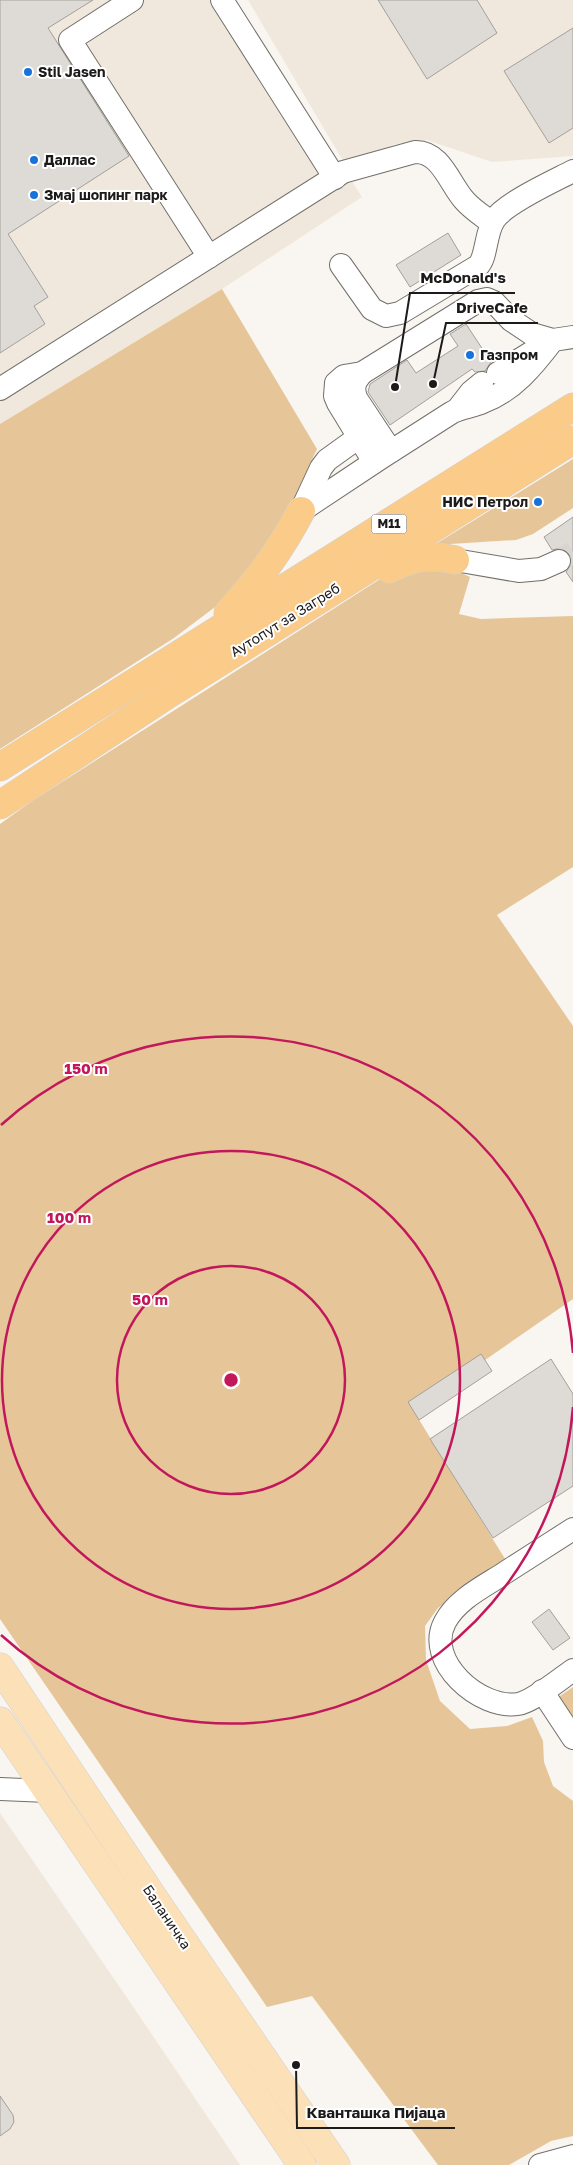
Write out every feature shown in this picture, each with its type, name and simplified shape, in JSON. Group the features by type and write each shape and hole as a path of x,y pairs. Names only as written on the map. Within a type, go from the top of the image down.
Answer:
{"highway":[{"name":"Аутопут за Загреб","path":"0,767 573,407"},
{"name":"Аутопут за Загреб","path":"4,803 167,695 344,582 573,440"},
{"path":"204,639 266,570 282,547 301,511"},
{"path":"344,582 386,570 417,557 428,556 455,560"},
{"path":"0,758 44,738"}],"main road":[{"name":"Баланичка","path":"0,1667 336,2165"},
{"name":"Баланичка","path":"1,1726 48,1791 302,2165"}],"street":[{"path":"132,0 70,40 209,257"},
{"path":"222,0 335,178"},
{"path":"0,390 343,172 416,152 423,152 435,159 465,201 492,223"},
{"path":"341,265 372,309 386,316 391,316 478,266 483,260 486,238 492,223 501,212 573,170"},
{"path":"383,456 354,392 355,381 362,373 478,301 487,299 494,302 510,320 532,334 563,338"},
{"path":"457,410 470,392 490,378 563,338"},
{"path":"301,511 383,456 457,410 484,402 508,388 563,338"},
{"path":"362,373 344,376 336,383 335,390 338,403 359,438 383,456"},
{"path":"301,511 321,468 328,460 359,438"},
{"path":"455,560 520,570 541,569 559,561"},
{"path":"573,1529 462,1601 445,1622 440,1634 440,1647 452,1670 461,1681 483,1697 503,1704 519,1704 573,1670"},
{"path":"542,1691 573,1738"},
{"path":"0,1789 48,1791"},
{"path":"540,2165 573,2156"}],"shaded area":[{"name":"Змај шопинг парк","path":"0,0 235,0 362,197 222,289 0,424"},
{"path":"248,0 573,0 573,156 492,162 427,140 395,144 349,171"},
{"path":"222,289 317,449 280,528 223,601 174,638 0,749 0,424"},
{"path":"573,459 573,508 533,534 516,540 434,545"},
{"path":"446,566 470,577 459,614 481,619 573,616 573,867 497,915 573,1026 573,1299 413,1410 507,1562 438,1608 425,1626 426,1660 440,1701 470,1729 507,1726 532,1717 543,1741 544,1762 553,1786 573,1801 573,2136 551,2141 509,2165 438,2165 312,1996 267,2007 0,1619 0,824 32,801 399,567"},
{"path":"573,1687 573,1724 557,1698"},
{"path":"0,1813 132,2005 240,2165 0,2165"}],"building":[{"name":"Змај шопинг парк","path":"0,0 93,0 48,28 129,156 8,234 48,297 34,306 45,324 0,353"},
{"path":"378,0 477,0 497,33 427,79"},
{"path":"573,28 573,128 549,143 504,71"},
{"path":"448,233 461,255 410,287 396,265"},
{"path":"466,324 491,362 485,371 475,372 472,369 390,425 368,392 370,384 407,360 416,373 458,346 450,334"},
{"path":"573,517 573,582 566,572 572,563 571,555 561,548 552,550 544,537"},
{"path":"481,1354 492,1371 419,1420 408,1402"},
{"path":"551,1359 573,1394 573,1486 493,1538 430,1439"},
{"path":"549,1609 570,1638 553,1650 532,1622"},
{"path":"0,2096 13,2115 14,2122 10,2129 0,2136"}],"tunnel":[{"path":"559,561 573,552"}],"place":[{"name":"Stil Jasen","path":"28,72"},
{"name":"Даллас","path":"34,160"},
{"name":"Змај шопинг парк","path":"34,195"},
{"name":"Газпром","path":"470,355"},
{"name":"DriveCafe","path":"433,384"},
{"name":"McDonald's","path":"395,387"},
{"name":"НИС Петрол","path":"538,502"},
{"name":"Кванташка Пијаца","path":"296,2065"}]}
